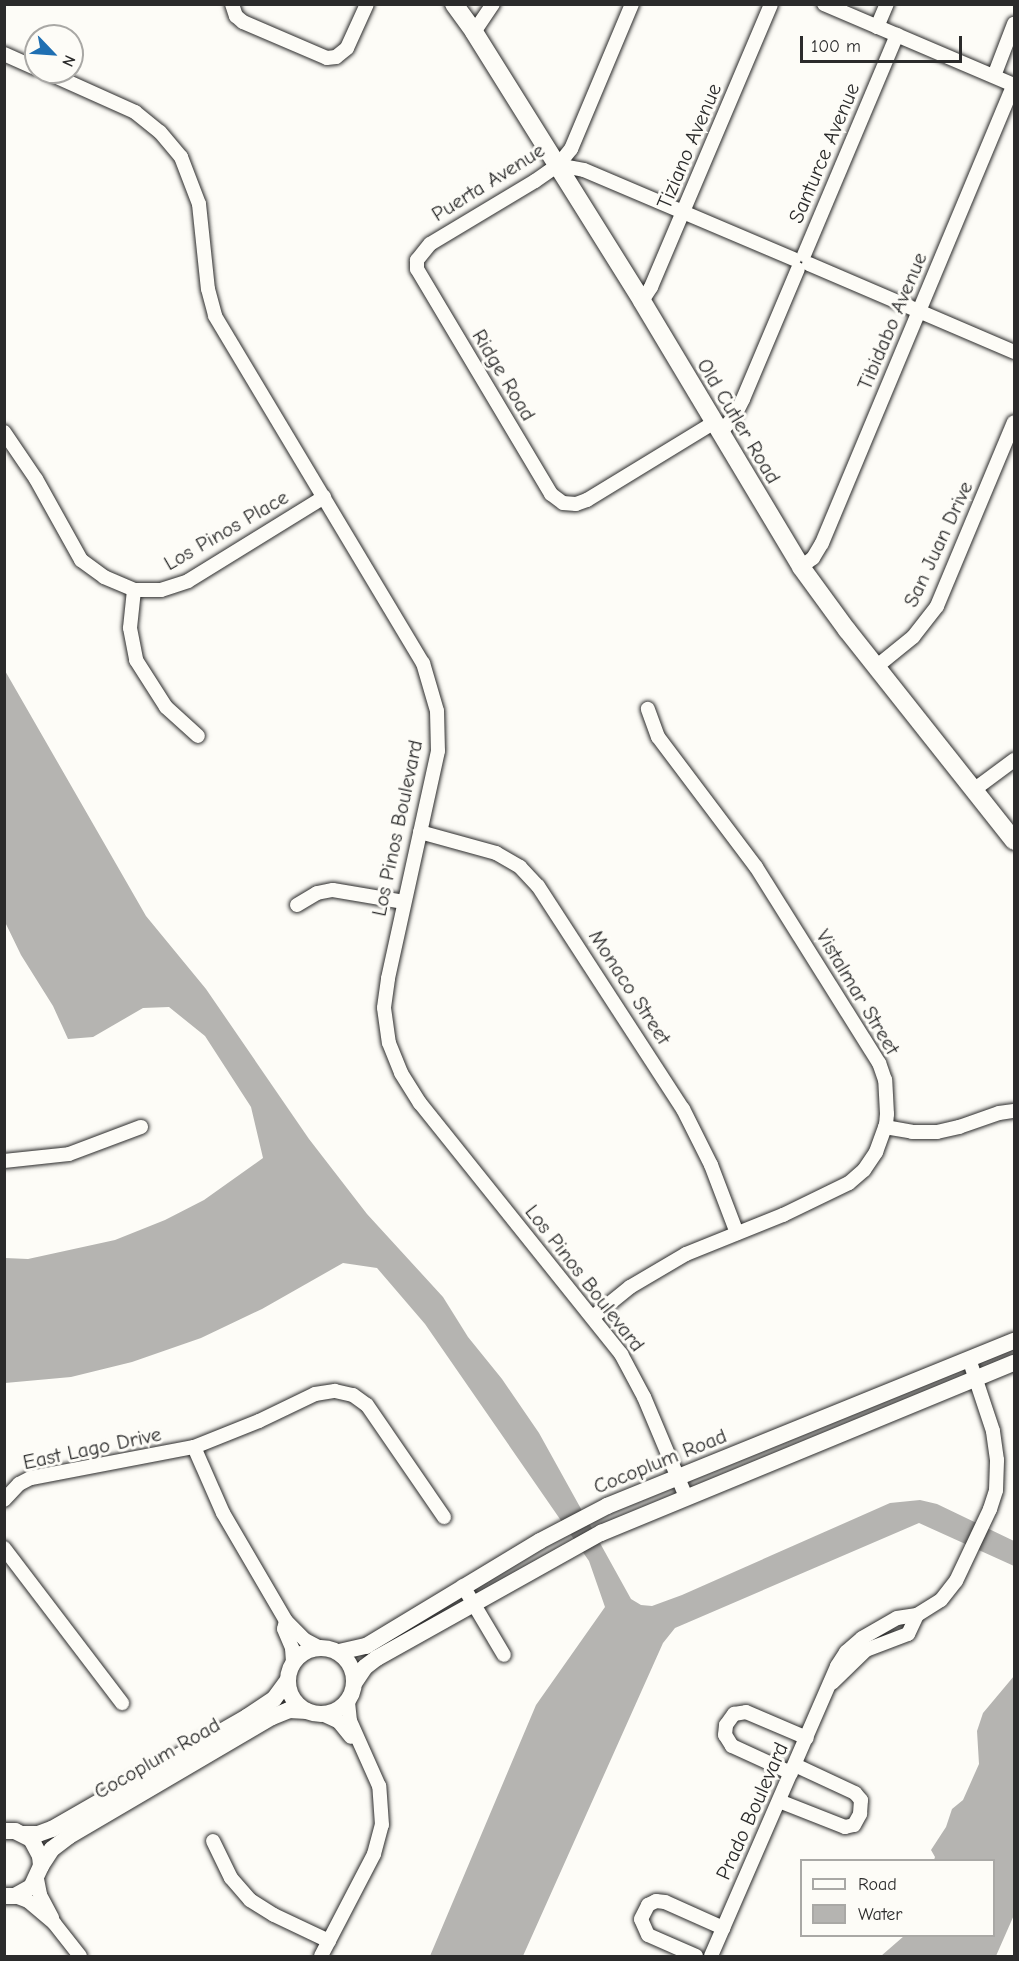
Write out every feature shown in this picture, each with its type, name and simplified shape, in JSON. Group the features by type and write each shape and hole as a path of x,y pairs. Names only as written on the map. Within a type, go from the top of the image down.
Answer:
{"main road":[{"name":"Old Cutler Road","path":"454,4 558,165 801,567 876,667 1014,841"}],"street":[{"path":"232,4 236,16 243,22 327,58 340,55 347,48 367,4"},
{"path":"474,32 493,4"},
{"name":"Puerta Avenue","path":"417,260 426,247 436,240 558,165 571,149 632,4"},
{"name":"Tiziano Avenue","path":"642,302 651,287 771,4"},
{"path":"824,4 1014,85"},
{"path":"877,27 886,4"},
{"path":"993,76 1014,24"},
{"name":"Santurce Avenue","path":"567,505 587,500 734,417 744,399 897,35"},
{"path":"4,54 24,63"},
{"name":"Los Pinos Boulevard","path":"73,84 135,112 160,132 181,157 199,204 208,289 215,316 411,639 429,676 436,711 438,751 404,902 384,1008 387,1036 401,1073 428,1114 621,1354 638,1384 686,1497"},
{"name":"Tibidabo Avenue","path":"801,567 813,558 822,543 1014,85"},
{"path":"558,165 584,170 1014,352"},
{"name":"Ridge Road","path":"417,260 417,269 422,282 545,484 555,498 567,505"},
{"name":"San Juan Drive","path":"876,667 913,637 937,606 1014,422"},
{"path":"4,432 36,479 81,560 104,577 135,590 130,628 136,660 166,707 198,736"},
{"name":"Los Pinos Place","path":"135,590 161,590 188,581 324,497"},
{"name":"Vistalmar Street","path":"592,1317 630,1287 664,1266 849,1183 871,1160 885,1127 887,1089 879,1063 756,867 658,737 648,709"},
{"path":"975,789 1014,760"},
{"name":"Monaco Street","path":"420,832 496,853 520,867 538,886 683,1109 711,1165 737,1233"},
{"path":"297,905 317,892 333,890 404,902"},
{"path":"885,1127 912,1132 937,1132 999,1113 1014,1111"},
{"path":"4,1161 69,1154 141,1127"},
{"name":"Cocoplum Road","path":"318,1647 339,1652 366,1646 463,1586 563,1528 607,1506 1014,1341"},
{"name":"Prado Boulevard","path":"713,1956 723,1928 832,1683 837,1666 855,1642 897,1618 917,1615 941,1600 956,1581 990,1509 996,1490 997,1460 990,1418 969,1359"},
{"name":"Cocoplum Road","path":"10,1896 31,1887 52,1849 69,1836 272,1717 288,1710 332,1713 348,1701 355,1682 365,1667 377,1658 571,1548 686,1497 1014,1363"},
{"name":"East Lago Drive","path":"4,1500 19,1484 31,1478 194,1447 259,1421 315,1394 342,1392 358,1398 367,1405 444,1517"},
{"path":"194,1447 223,1513 286,1621 305,1640 318,1647"},
{"path":"4,1548 122,1703"},
{"path":"463,1586 504,1655"},
{"name":"Prado Boulevard","path":"832,1683 866,1650 908,1634 917,1615"},
{"path":"286,1621 285,1629 292,1648 293,1662"},
{"path":"293,1662 300,1655 318,1647"},
{"path":"339,1652 351,1665 355,1682"},
{"name":"Cocoplum Road","path":"4,1831 38,1834 57,1827 247,1717 274,1699 288,1680 293,1662"},
{"path":"288,1680 292,1698 314,1713 339,1722 358,1742"},
{"path":"321,1956 369,1864 381,1832 382,1809 379,1786 348,1716 348,1701"},
{"path":"779,1801 845,1827 854,1825 860,1814 861,1800 855,1793 732,1746 726,1739 726,1725 735,1714 746,1713 807,1738"},
{"path":"23,1834 37,1847 40,1895 54,1923"},
{"path":"213,1841 231,1878 250,1900 274,1916 329,1941"},
{"path":"10,1896 28,1901 54,1923 80,1956"},
{"path":"696,1956 648,1935 641,1919 648,1905 656,1901 665,1902 723,1928"}],"water":[{"path":"4,669 146,916 206,989 309,1139 367,1214 443,1297 468,1337 502,1379 539,1433 631,1599 641,1605 652,1606 682,1595 890,1503 920,1500 937,1504 1014,1541 1014,1566 919,1523 675,1628 663,1643 523,1956 430,1956 536,1705 605,1607 589,1561 425,1324 377,1268 343,1263 262,1309 201,1338 132,1362 71,1377 5,1383 5,1258 28,1259 115,1240 165,1220 204,1200 263,1158 251,1107 205,1036 169,1007 143,1008 93,1037 68,1039 53,1006 21,955 5,922"},
{"path":"1014,1676 1014,1915 996,1956 881,1956 903,1937 995,1937 995,1859 934,1859 931,1850 946,1827 952,1809 963,1800 979,1764 977,1731 983,1713"}]}
